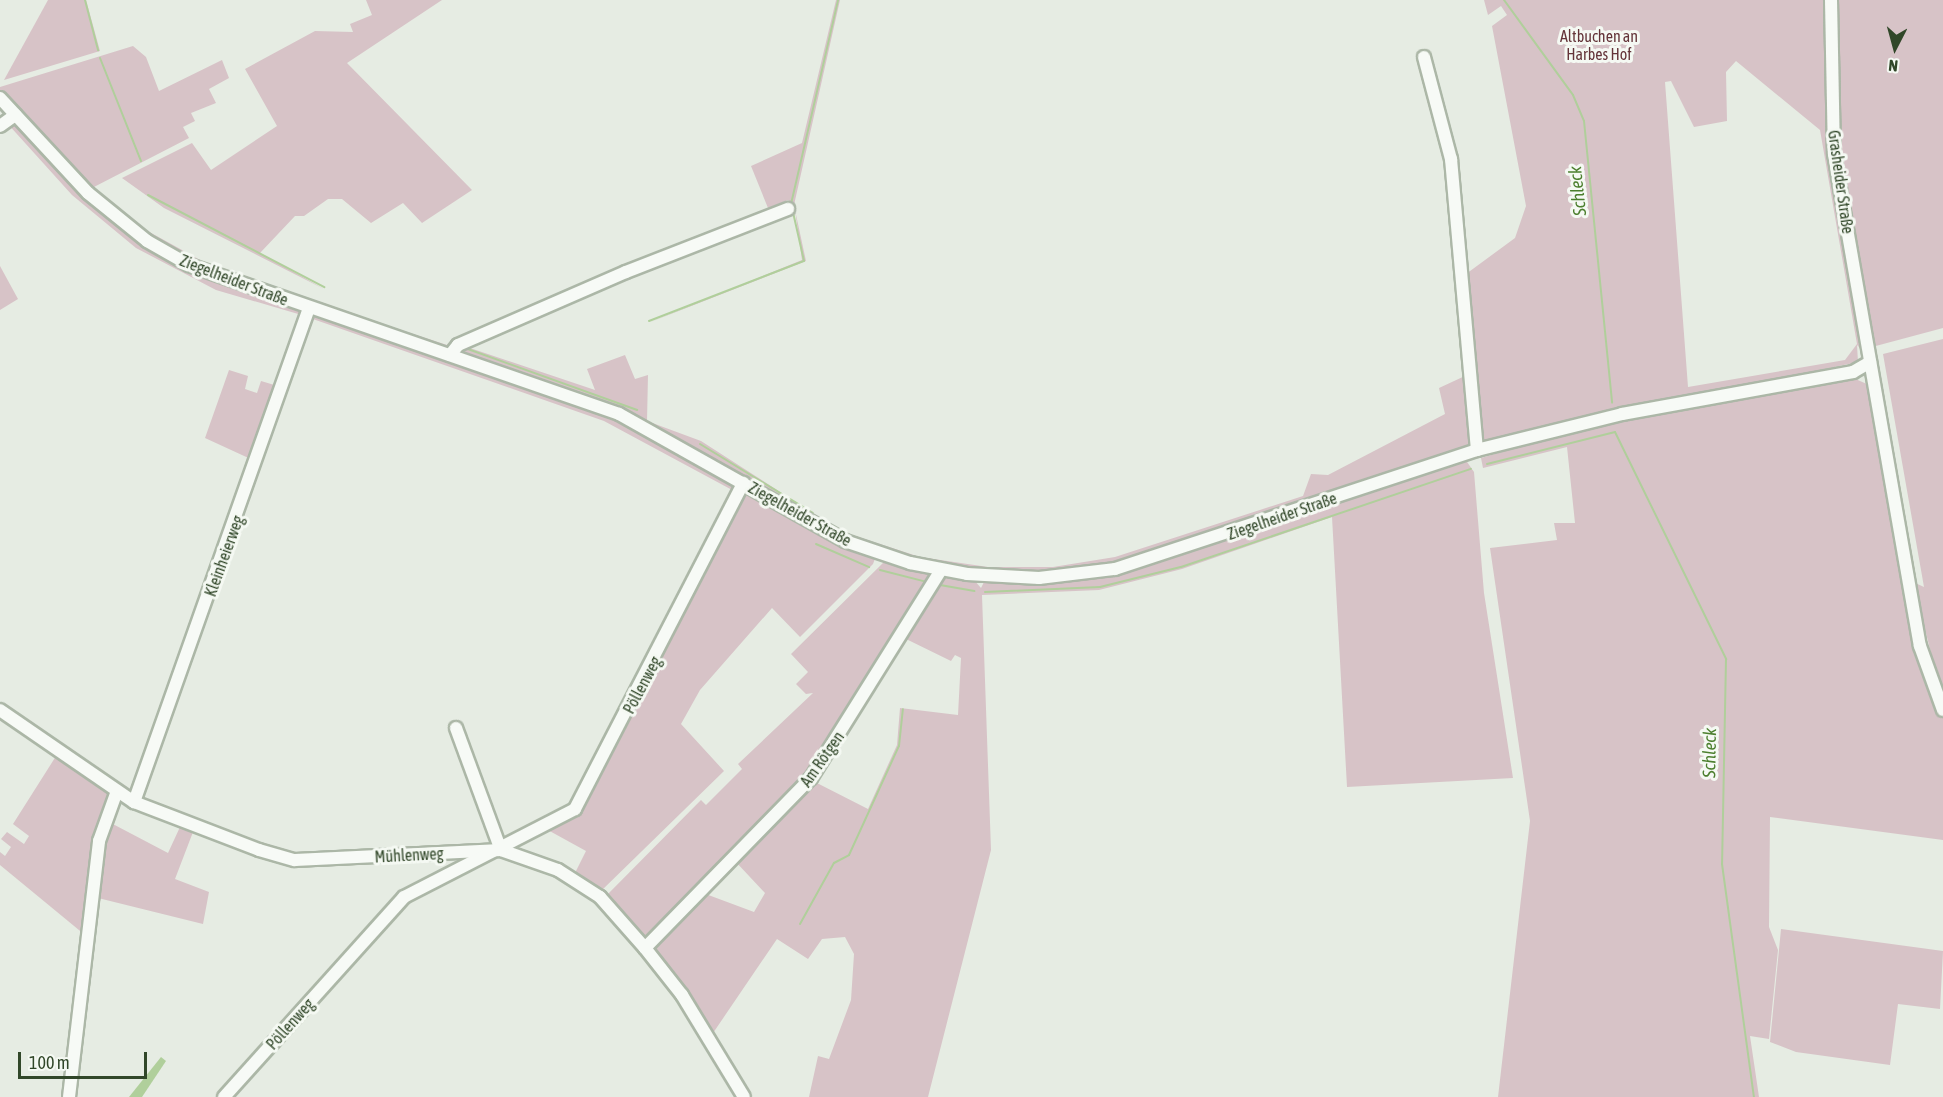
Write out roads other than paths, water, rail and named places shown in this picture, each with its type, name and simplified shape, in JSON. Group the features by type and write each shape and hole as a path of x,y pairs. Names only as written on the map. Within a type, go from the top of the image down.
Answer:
{"street":[{"name":"Grasheider Straße","path":"1831,0 1834,154 1920,646 1943,710"},
{"path":"1424,57 1451,159 1477,450"},
{"name":"Ziegelheider Straße","path":"0,98 88,193 147,241 210,274 619,414 845,541 941,570 1019,578 1115,569 1477,450 1619,415 1853,372 1870,362"},
{"path":"0,126 15,115"},
{"path":"450,355 468,340 789,209"},
{"name":"Kleinheierweg","path":"135,802 309,308"},
{"name":"Pöllenweg","path":"224,1097 404,897 501,850 575,809 743,483"},
{"name":"Am Rötgen","path":"645,948 811,778 941,570"},
{"name":"Mühlenweg","path":"0,710 135,802 225,840 295,860 501,850 558,870 600,897 645,948 682,995 744,1097"},
{"path":"456,728 501,850"},
{"path":"69,1097 99,842 117,791"}],"waterway":[{"path":"85,0 98,50"},
{"path":"791,204 838,0"},
{"name":"Schleck","path":"1504,0 1573,95 1584,121 1612,403"},
{"path":"100,58 141,161"},
{"path":"148,195 324,287"},
{"path":"649,321 804,261 793,212"},
{"path":"465,348 637,410"},
{"name":"Schleck","path":"1487,464 1615,432 1726,659 1722,864 1754,1097"},
{"path":"700,444 813,513"},
{"path":"985,592 1100,587 1181,567 1471,469"},
{"path":"816,544 869,567"},
{"path":"880,570 927,582"},
{"path":"940,585 974,591"},
{"path":"800,924 834,863 849,855 899,746 903,709"}],"park label":[{"name":"Altbuchen an Harbes Hof","path":"1599,45"}]}
